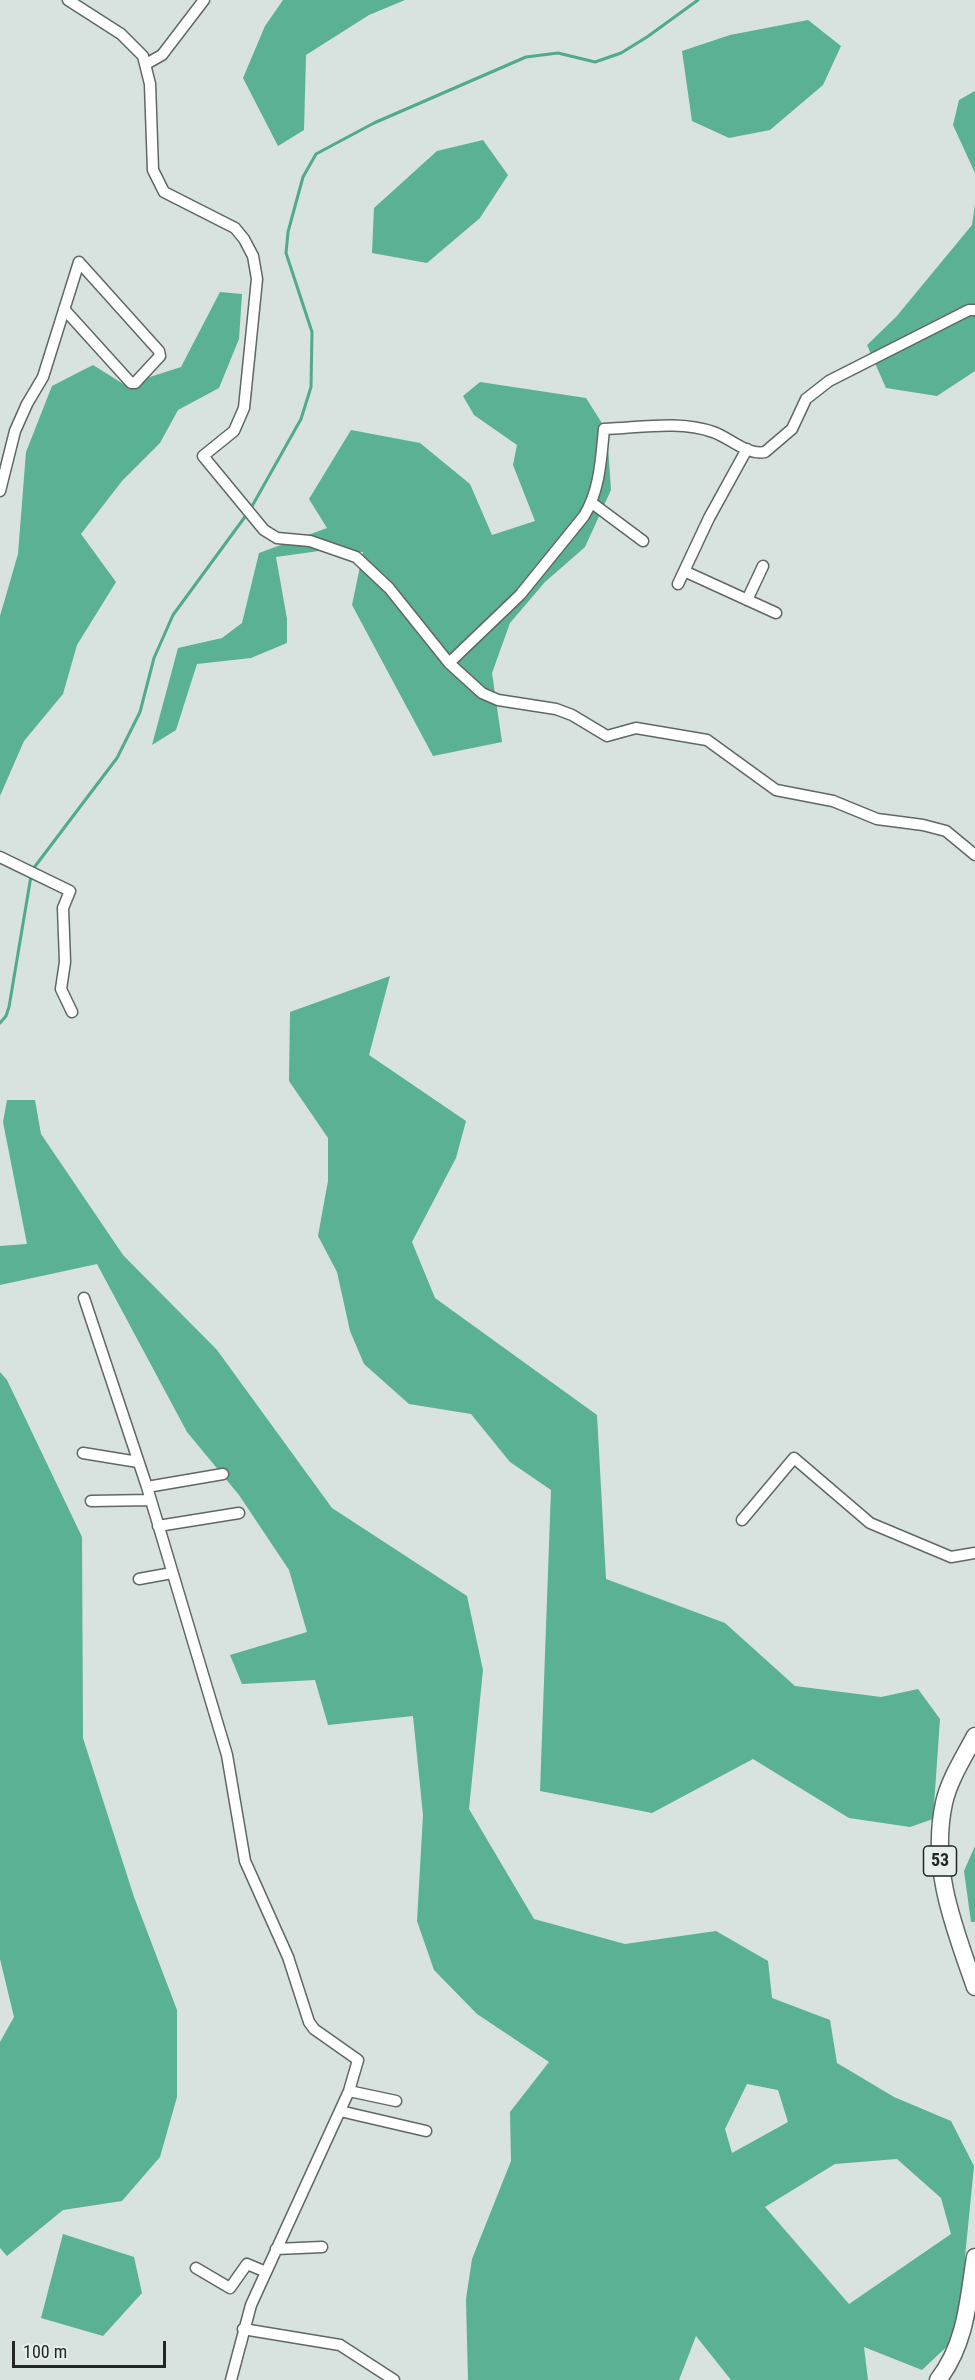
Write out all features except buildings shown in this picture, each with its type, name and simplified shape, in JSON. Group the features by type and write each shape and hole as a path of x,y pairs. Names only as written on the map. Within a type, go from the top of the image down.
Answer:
{"main road":[{"name":"53","path":"975,1736 944,1801 939,1837 941,1883 975,1987"},
{"path":"938,2380 958,2350 975,2257"}],"street":[{"path":"68,0 122,34 136,47 146,64 150,84 152,159 157,182 173,199 235,228 253,256 257,279 248,389 241,419 234,431 203,456 270,535 323,545 356,557 390,588 449,663 482,693 498,700 556,709 572,714 607,736 636,728 707,740 776,790 833,801 877,819 923,825 946,831 975,855"},
{"path":"146,64 162,54 204,0"},
{"path":"0,491 15,431 43,377 64,309 79,262 159,351 159,356 135,383 131,383 64,309"},
{"path":"449,663 520,595 573,532 592,503 599,477 604,429 690,427 712,432 747,449 759,453 765,452 792,429 806,399 829,381 931,328 969,310 975,310"},
{"path":"678,585 709,518 747,449"},
{"path":"592,503 643,541"},
{"path":"747,600 763,566"},
{"path":"684,571 776,613"},
{"path":"0,857 70,891 63,908 66,962 61,989 72,1012"},
{"path":"84,1298 147,1487 227,1755 245,1861 288,1957 309,2022 320,2033 358,2060 349,2091 276,2248 243,2329 231,2380"},
{"path":"83,1453 138,1462"},
{"path":"742,1520 794,1458 870,1523 951,1557 975,1553"},
{"path":"147,1487 223,1474"},
{"path":"91,1501 151,1500"},
{"path":"158,1526 239,1513"},
{"path":"139,1579 172,1573"},
{"path":"349,2091 396,2101"},
{"path":"340,2111 426,2131"},
{"path":"276,2248 322,2247"},
{"path":"196,2268 230,2288 247,2264 266,2272"},
{"path":"243,2329 340,2345 394,2380"}],"green space":[{"path":"283,0 405,0 369,15 306,55 304,130 278,146 243,78 265,26"},
{"path":"808,20 841,46 823,85 770,130 729,138 692,121 682,51 730,35"},
{"path":"975,91 975,173 953,125 959,100"},
{"path":"483,140 508,175 480,218 427,263 372,253 374,208 437,151"},
{"path":"975,204 975,371 937,396 886,388 867,345 896,317 972,225"},
{"path":"220,292 242,294 239,339 219,388 178,410 160,443 122,481 81,534 116,582 77,645 63,694 24,741 0,796 0,616 18,554 26,452 52,386 93,365 125,385 181,367"},
{"path":"480,382 586,398 607,431 611,490 585,547 545,582 510,623 492,673 502,742 433,756 352,605 363,552 319,551 276,557 287,619 287,643 251,658 197,664 176,730 152,745 178,648 222,638 242,623 259,553 327,528 309,499 351,430 420,443 470,484 492,535 535,521 513,465 517,445 474,415 463,396"},
{"path":"390,976 369,1055 466,1121 456,1158 412,1242 435,1298 597,1415 606,1579 725,1623 795,1686 881,1697 918,1689 940,1719 933,1819 910,1827 849,1818 753,1759 652,1813 540,1791 551,1490 510,1462 471,1414 409,1404 364,1364 350,1331 337,1272 318,1236 328,1181 328,1138 289,1081 290,1012"},
{"path":"7,1100 35,1100 41,1134 123,1255 217,1350 332,1508 467,1596 483,1670 469,1809 534,1919 625,1944 716,1931 768,1961 772,1998 830,2020 837,2063 894,2097 951,2121 974,2166 965,2257 975,2320 922,2370 864,2347 868,2380 731,2380 696,2336 679,2380 468,2380 466,2299 472,2259 511,2161 510,2112 549,2062 477,2014 434,1970 417,1921 423,1815 413,1716 328,1725 315,1680 242,1684 230,1655 307,1632 289,1570 239,1495 187,1432 97,1264 0,1285 0,1246 27,1244 3,1122","holes":["747,2084 778,2090 788,2122 732,2153 725,2129","897,2159 941,2198 951,2234 849,2304 765,2207 835,2164"]},
{"path":"0,1372 7,1380 82,1537 83,1738 134,1897 177,2010 177,2097 160,2157 122,2201 63,2210 7,2256 0,2248 0,2042 14,2017 0,1959"},
{"path":"975,1846 975,1922 971,1922 964,1871"},
{"path":"63,2234 134,2257 142,2293 103,2336 41,2318"}],"waterway":[{"path":"251,508 301,419 311,387 312,332 286,253 288,232 303,177 316,154 374,123 526,57 558,53 595,62 621,53 698,0"},
{"path":"33,869 117,758 140,712 154,658 173,615 247,514"},
{"path":"0,1023 9,1007 31,876"}]}
